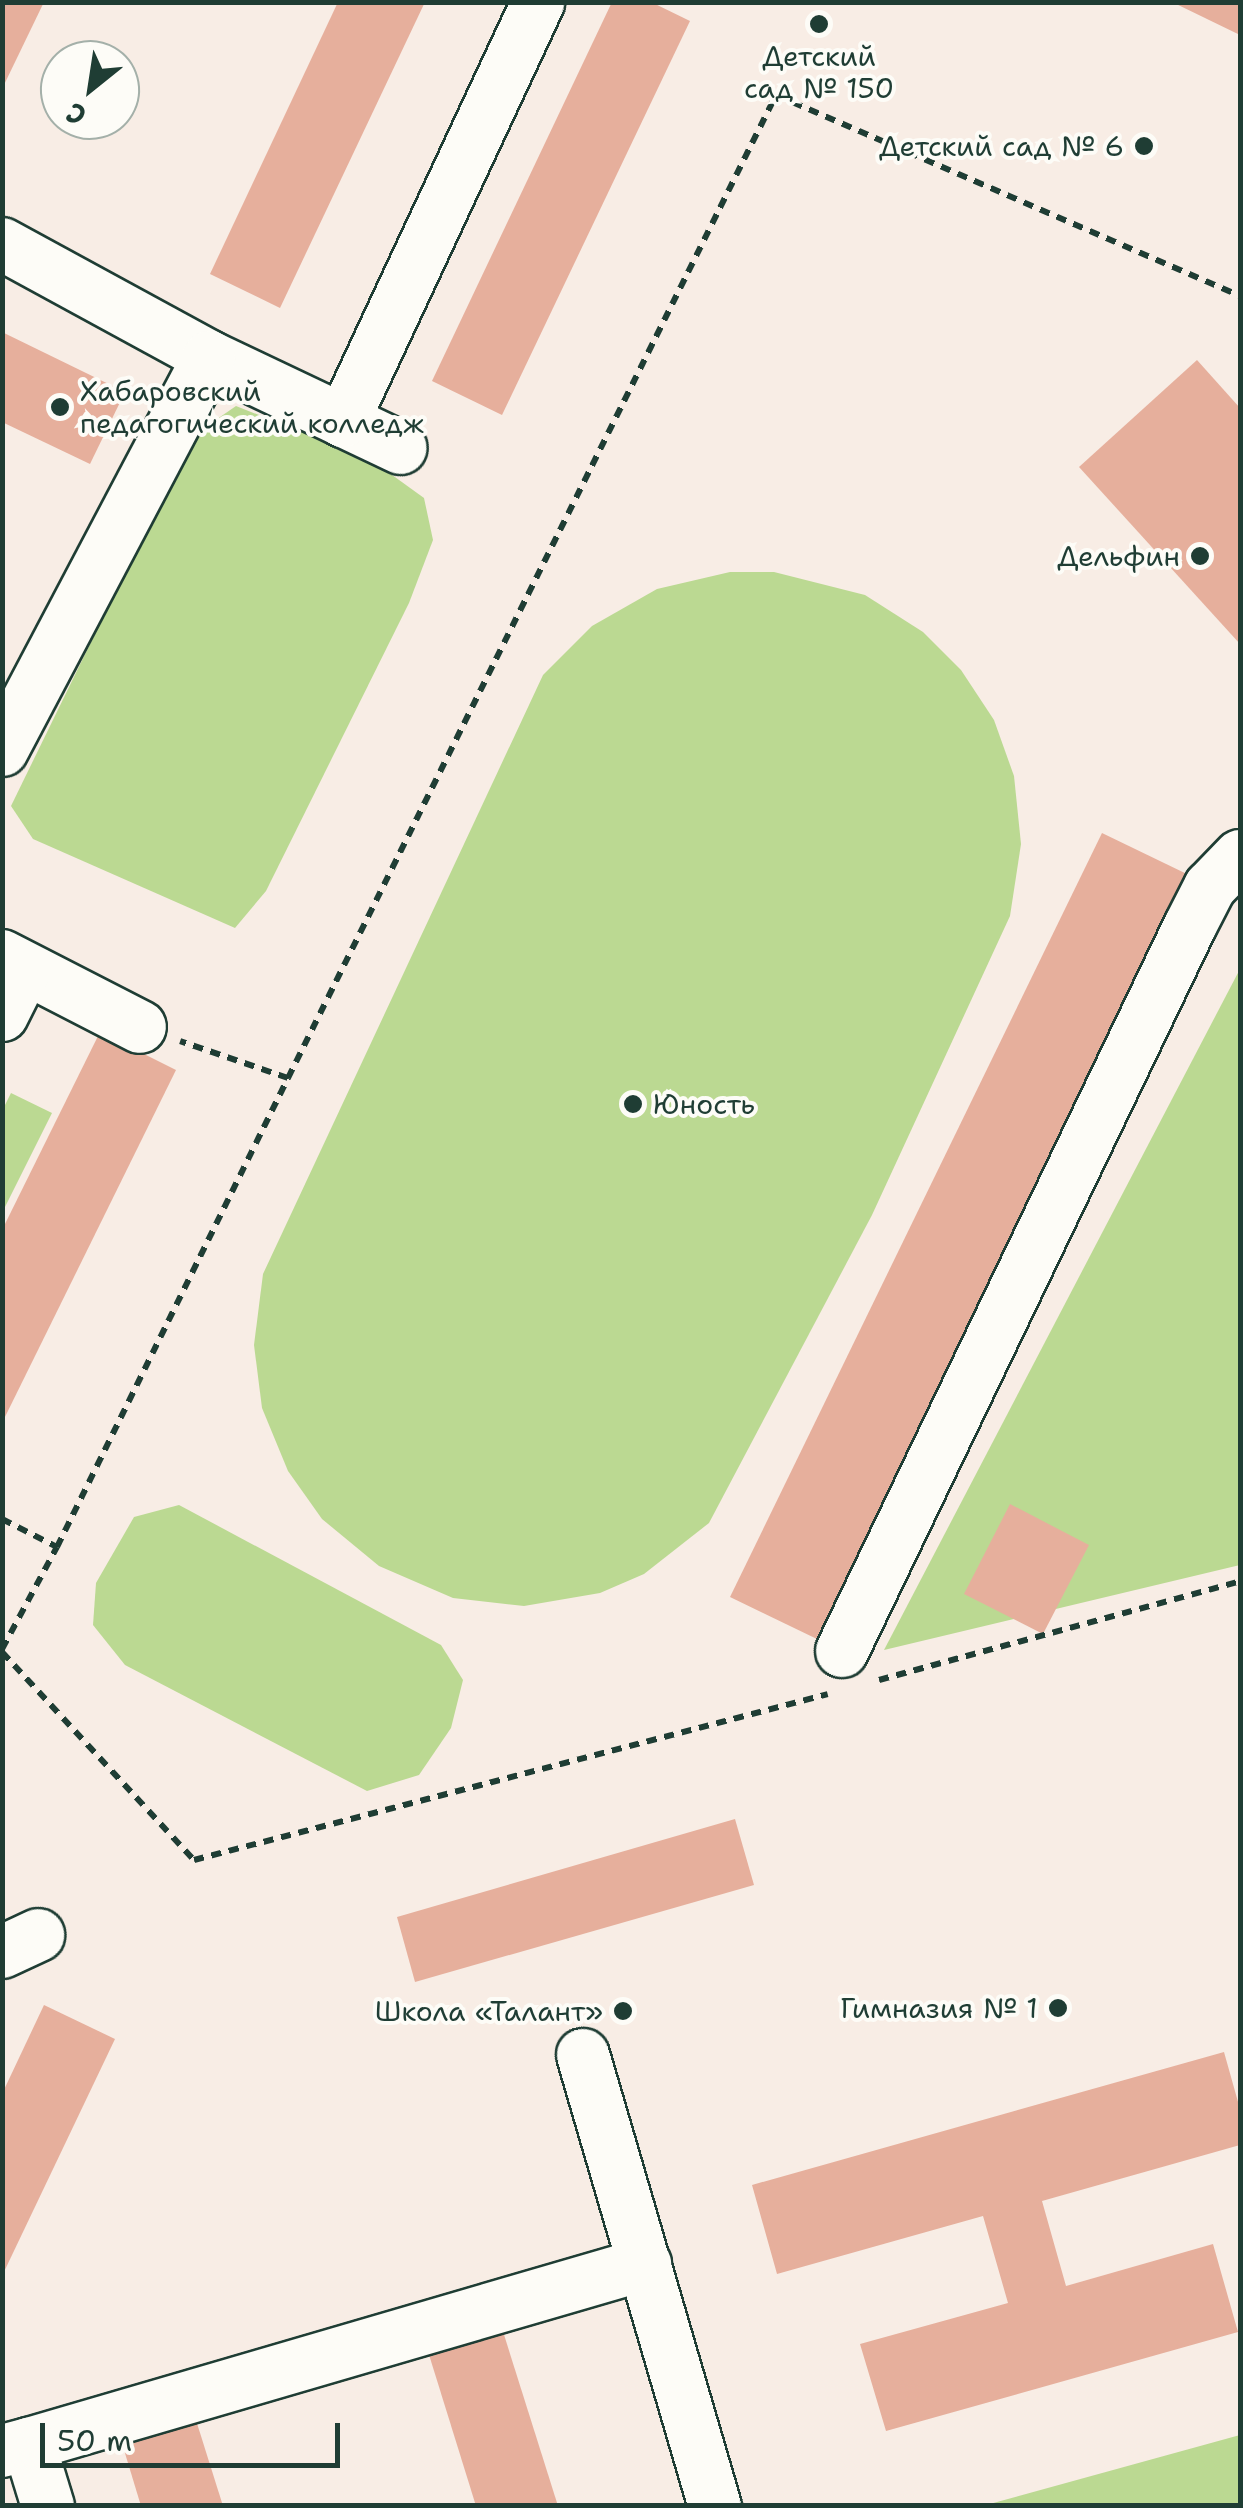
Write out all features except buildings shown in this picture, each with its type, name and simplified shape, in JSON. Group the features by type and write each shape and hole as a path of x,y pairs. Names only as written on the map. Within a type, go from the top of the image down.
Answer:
{"lane":[{"path":"344,421 538,2"},
{"path":"2,244 209,356 401,448"},
{"path":"2,750 209,356"},
{"path":"852,1674 1196,913 1210,887 1240,856"},
{"path":"2,1016 14,962 140,1027"},
{"path":"583,2055 715,2506"},
{"path":"48,2506 16,2448 645,2264"}],"path":[{"path":"1240,296 776,95 57,1547 2,1650 194,1860 852,1674 1240,1581"},
{"path":"140,1027 288,1078"},
{"path":"2,1519 57,1547"}],"green space":[{"path":"236,406 370,459 424,498 433,540 409,603 266,891 235,928 33,839 11,806 191,437"},
{"name":"Юность","path":"730,572 774,572 865,595 923,632 961,670 994,720 1014,776 1021,844 1010,916 872,1215 709,1523 644,1574 600,1593 524,1606 453,1598 379,1566 322,1519 288,1471 262,1408 254,1345 263,1274 543,675 592,626 657,589"},
{"path":"1240,969 1240,1565 884,1650"},
{"path":"11,1093 52,1113 3,1211 3,1109"},
{"path":"179,1505 441,1645 463,1680 451,1728 419,1775 367,1791 125,1665 93,1625 96,1583 134,1517"},
{"path":"1240,2435 1240,2505 986,2505"}],"place":[{"name":"Детский сад № 150","path":"819,24"},
{"name":"Детский сад № 6","path":"1144,146"},
{"name":"Хабаровский педагогический колледж","path":"60,407"},
{"name":"Дельфин","path":"1200,556"},
{"name":"Юность","path":"633,1104"},
{"name":"Гимназия № 1","path":"1058,2008"},
{"name":"Школа «Талант»","path":"623,2011"}]}
